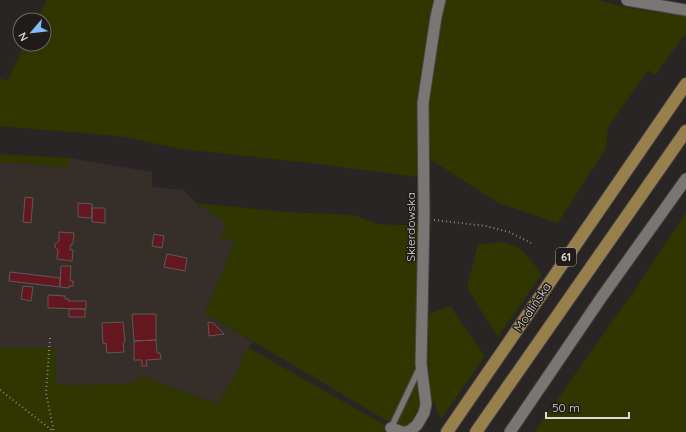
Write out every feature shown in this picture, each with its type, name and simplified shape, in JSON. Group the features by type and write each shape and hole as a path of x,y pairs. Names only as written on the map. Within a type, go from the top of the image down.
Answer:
{"main road":[{"name":"Modlińska","path":"447,432 686,84"},
{"name":"61","path":"476,432 686,131"}],"street":[{"name":"Skierdowska","path":"391,428 402,432 408,432 416,425 424,412 426,404 421,364 424,216 423,102 440,0"},
{"path":"626,0 686,10"},
{"path":"510,432 601,298 686,179"}],"lane":[{"path":"391,428 421,364"}],"path":[{"path":"424,216 429,220 486,226 509,232 531,243"},
{"path":"50,338 46,393 54,432"},
{"path":"0,390 54,432"}],"shaded area":[{"path":"69,158 152,172 152,187 184,190 196,203 226,223 236,240 205,313 253,342 239,362 241,365 218,404 144,377 129,384 55,385 55,348 0,348 0,162 69,167"}],"green space":[{"path":"47,0 437,0 420,99 418,177 311,163 180,149 126,137 0,126 0,78 7,81 21,52 52,52 52,12 41,12"},
{"path":"444,0 598,0 630,8 686,16 686,33 655,75 648,70 608,127 606,148 558,223 498,203 430,159 426,102"},
{"path":"0,154 69,158 69,167 0,162"},
{"path":"196,203 286,212 354,215 377,224 420,226 421,238 416,315 419,378 422,401 416,421 407,426 396,426 205,313 235,241 221,238 226,223"},
{"path":"686,212 686,432 534,432 636,288"},
{"path":"504,242 520,248 542,274 498,337 467,288 478,244"},
{"path":"451,306 457,317 485,356 441,419 430,393 426,369 425,315"},
{"path":"0,348 55,348 56,385 129,384 144,377 218,404 241,365 238,363 249,348 397,432 0,432"}],"building":[{"path":"25,197 33,198 31,223 23,222"},
{"path":"78,203 92,204 92,218 78,217"},
{"path":"92,208 105,208 105,223 92,222"},
{"path":"59,232 74,233 73,244 71,244 70,250 73,250 72,261 57,259 58,250 55,247 55,244 59,241"},
{"path":"154,234 164,236 162,248 152,246"},
{"path":"167,254 187,258 185,271 164,267"},
{"path":"61,266 71,266 70,281 73,281 73,286 69,286 69,288 60,287"},
{"path":"10,272 60,278 60,287 9,281"},
{"path":"23,286 33,287 31,301 21,299"},
{"path":"48,295 65,296 65,299 69,299 68,301 86,301 86,309 48,308"},
{"path":"69,309 85,309 85,317 69,317"},
{"path":"132,314 156,314 156,340 134,341"},
{"path":"123,322 125,342 123,343 124,352 107,353 106,343 103,344 102,323"},
{"path":"208,322 213,323 224,334 209,336"},
{"path":"156,340 157,353 160,353 161,359 146,360 147,366 142,366 142,360 134,360 134,341"}]}
